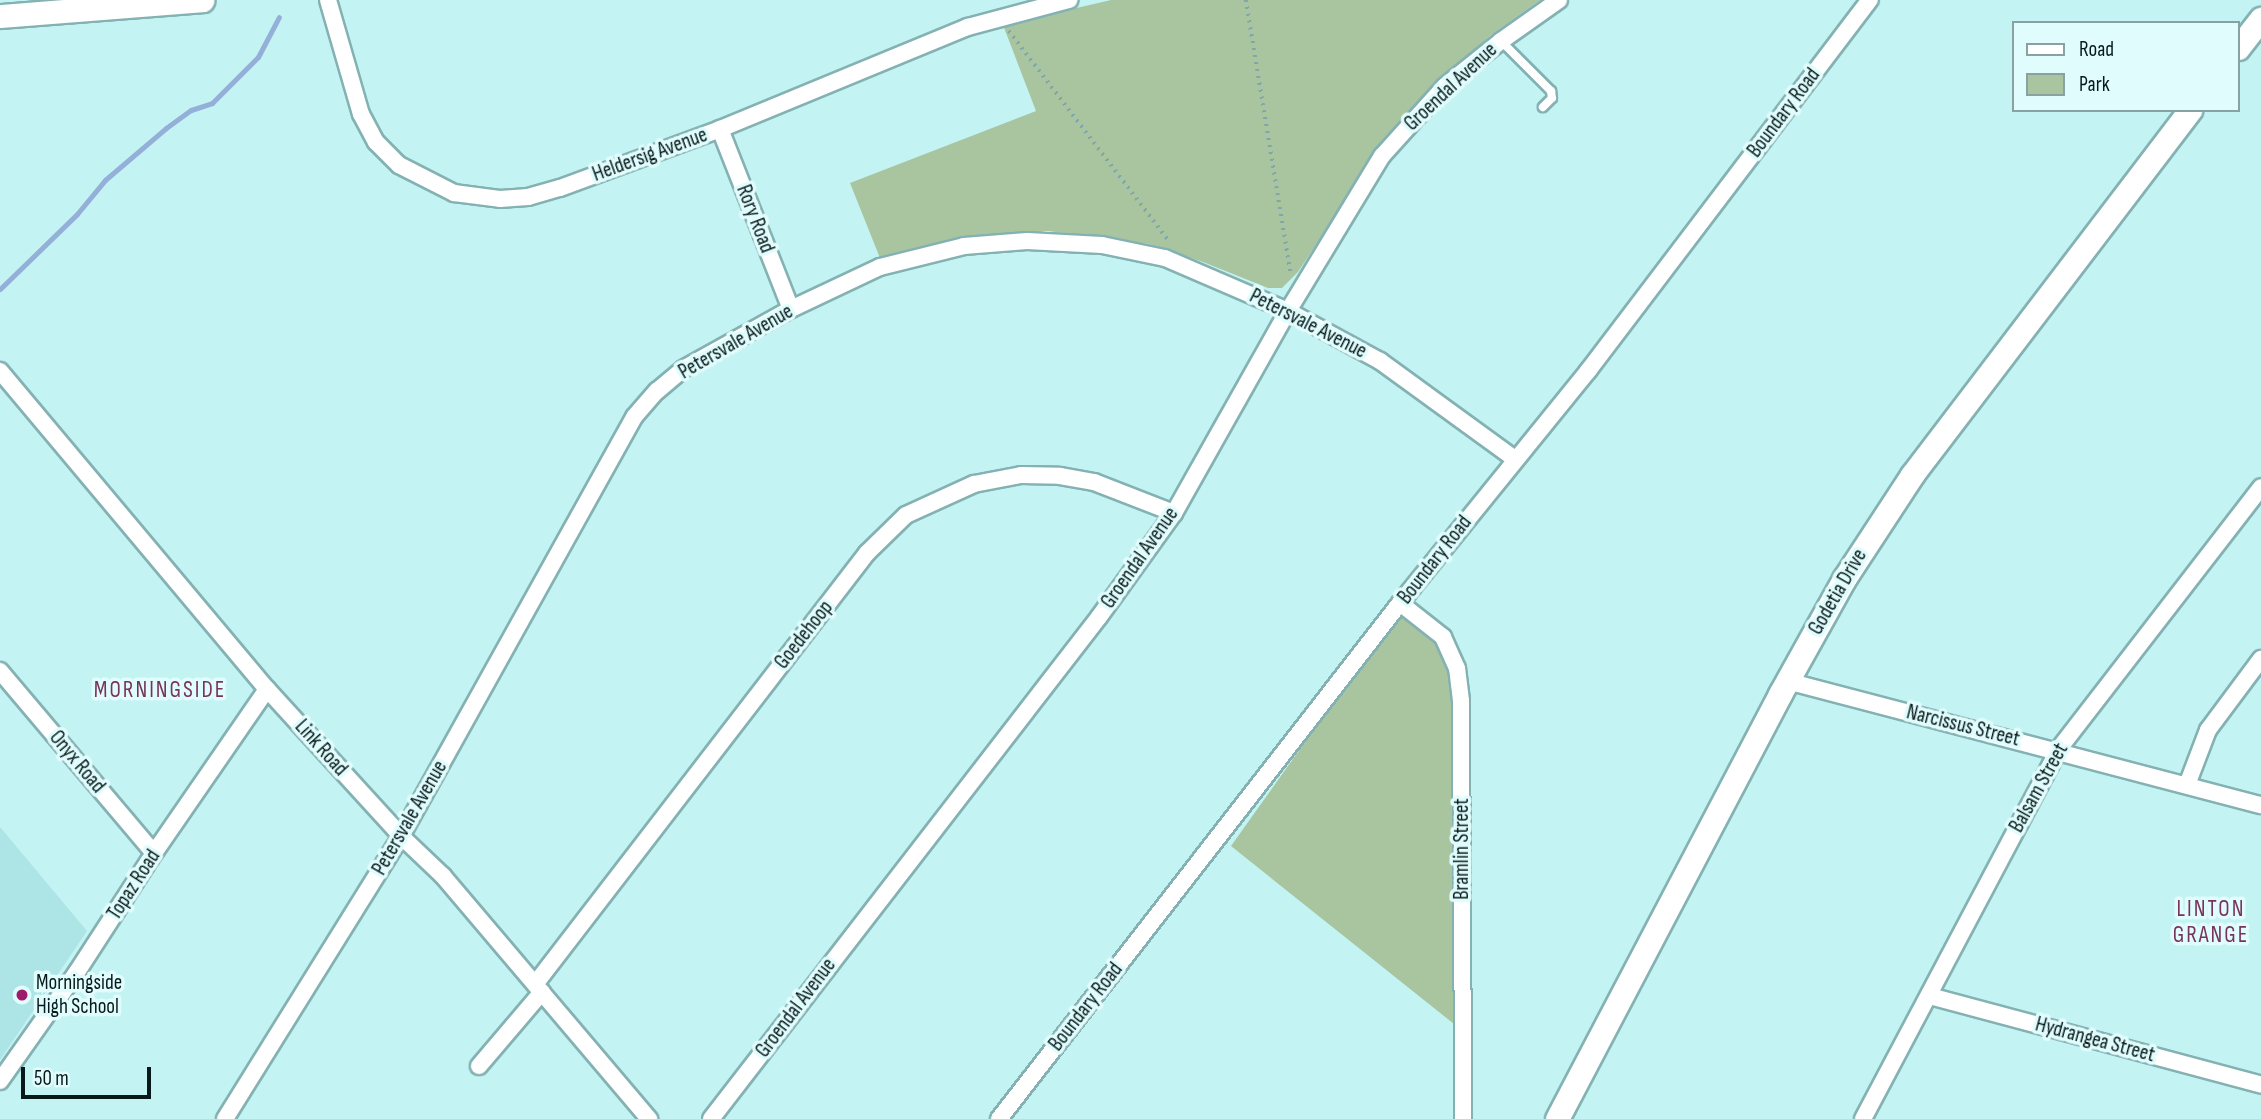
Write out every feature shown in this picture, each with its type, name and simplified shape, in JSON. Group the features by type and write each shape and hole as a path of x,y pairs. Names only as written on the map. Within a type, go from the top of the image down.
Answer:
{"street":[{"path":"0,16 202,0"},
{"name":"Heldersig Avenue","path":"328,0 361,114 376,142 400,165 454,192 477,197 528,197 559,188 720,129 968,27 1069,0"},
{"name":"Groendal Avenue","path":"711,1119 1099,617 1174,513 1292,305 1382,156 1445,86 1501,41 1559,0"},
{"name":"Boundary Road","path":"999,1119 1400,603 1588,371 1870,0"},
{"path":"2240,45 2261,19"},
{"name":"Godetia Drive","path":"1557,1119 1787,681 1844,579 1912,475 2188,112"},
{"name":"Rory Road","path":"720,129 791,309"},
{"name":"Petersvale Avenue","path":"226,1119 401,836 634,417 657,391 683,369 791,309 880,267 964,246 1027,241 1102,245 1165,258 1292,305 1380,361 1515,459"},
{"name":"Link Road","path":"0,371 267,689 401,836 443,876 649,1119"},
{"name":"Goedehoop","path":"479,1066 867,553 906,515 974,484 1021,475 1060,476 1094,482 1174,513"},
{"name":"Balsam Street","path":"1863,1119 2058,750 2261,487"},
{"name":"Bramlin Street","path":"1400,603 1443,637 1452,651 1459,679 1463,1119"},
{"path":"2187,785 2208,730 2261,659"},
{"name":"Onyx Road","path":"0,671 154,853"},
{"name":"Narcissus Street","path":"1787,681 2261,805"},
{"name":"Topaz Road","path":"0,1081 77,972 154,853 267,689"},
{"name":"Hydrangea Street","path":"1930,996 2261,1085"}],"lane":[{"path":"1501,41 1551,91 1552,97 1543,107"}],"path":[{"path":"1246,0 1292,305"},
{"path":"999,19 1189,268"}],"shaded area":[{"name":"Morningside High School","path":"0,827 87,931 0,1060"}],"green space":[{"path":"1111,0 1540,0 1491,35 1433,86 1386,138 1298,272 1282,288 1268,288 1149,244 1048,231 961,237 880,258 850,183 1036,111 1003,25"},
{"path":"1397,613 1450,656 1459,1028 1231,846"}],"waterway":[{"path":"0,289 77,214 105,180 191,110 212,103 258,57 279,17"}],"place":[{"name":"Morningside High School","path":"22,995"}],"district":[{"name":"MORNINGSIDE","path":"160,690"},
{"name":"LINTON GRANGE","path":"2211,922"}]}
